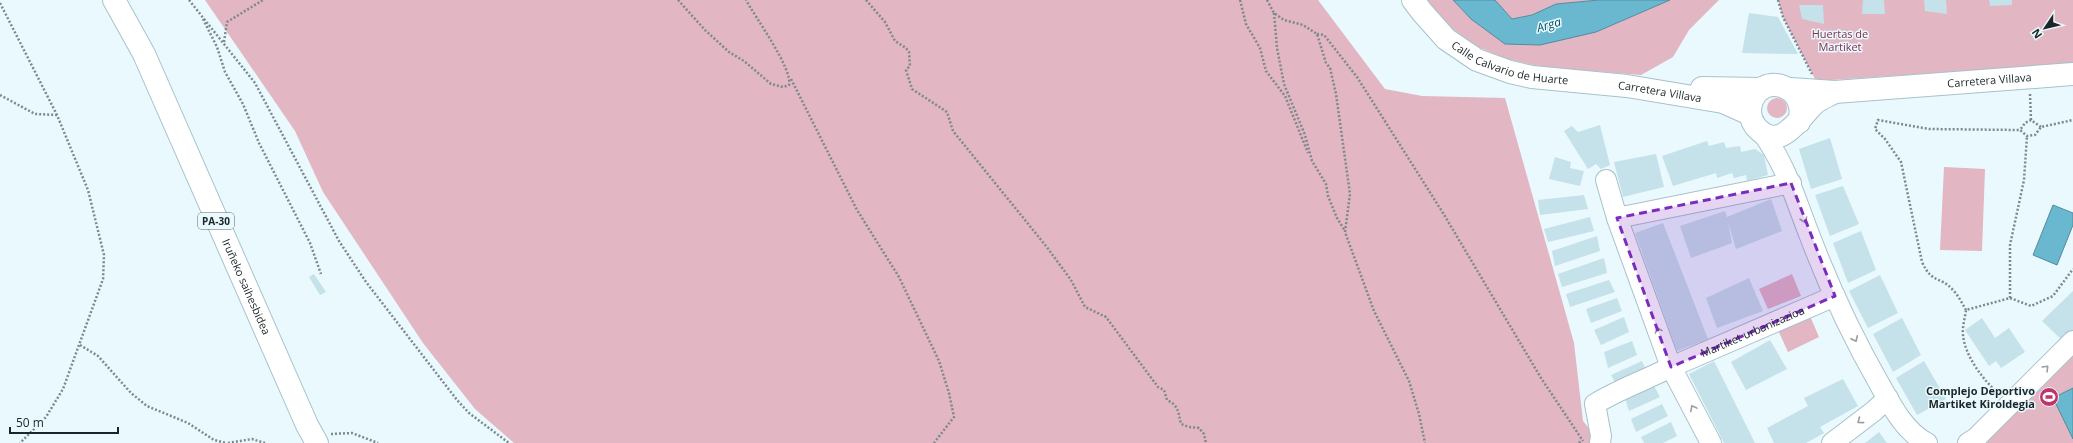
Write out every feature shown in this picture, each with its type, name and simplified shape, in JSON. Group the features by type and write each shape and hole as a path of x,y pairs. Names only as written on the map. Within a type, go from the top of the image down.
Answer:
{"main road":[{"name":"Iruñeko saihesbidea","path":"114,0 144,54 311,440"},
{"name":"Calle Calvario de Huarte","path":"1413,0 1446,39 1477,60 1532,77 1627,86"},
{"name":"Carretera Villava","path":"1627,86 1761,90 1775,85 1790,89 1835,92 2073,74"},
{"name":"Carretera Villava","path":"1627,86 1723,102 1750,114"},
{"path":"1761,90 1752,100 1750,114 1756,127 1762,132 1778,136 1796,125 1801,115 1799,100 1790,89"},
{"name":"Carretera Villava","path":"1796,125 1815,103 1835,92"}],"street":[{"path":"1791,183 1786,155 1788,139 1796,125"},
{"path":"1762,132 1776,153 1791,183 1810,239 1834,296 1859,348 1906,426 1920,439 1927,443"},
{"path":"1606,180 1617,218 1671,367 1711,443"},
{"path":"1617,218 1791,183"},
{"name":"Martiket urbanizazioa","path":"1591,442 1601,436 1595,404 1615,392 1646,380 1671,367 1834,296"},
{"path":"1968,443 1976,438 2073,341"},
{"path":"1832,443 1874,411 1888,398"}],"path":[{"path":"189,0 224,42 255,83 268,104 306,181 339,241 366,282 457,400 469,413 509,443"},
{"path":"224,42 227,22 263,0"},
{"path":"678,0 705,30 728,52 744,61 771,84 783,87 789,85 791,79"},
{"path":"746,0 779,54 858,210 899,277 939,361 949,393 954,417 934,443"},
{"path":"866,0 885,22 895,41 906,48 909,52 910,66 906,70 912,89 947,112 953,131 1046,246 1071,280 1085,307 1106,317 1158,386 1164,390 1167,400 1175,404 1179,409 1181,424 1199,428 1204,434 1206,443"},
{"path":"1240,0 1246,24 1260,48 1266,71 1285,96 1311,158 1326,184 1337,218 1345,232 1374,311 1408,382 1419,414 1425,443"},
{"path":"1267,0 1274,13 1277,48 1284,84 1305,135 1311,158"},
{"path":"1778,0 1783,17 1813,75"},
{"path":"0,3 57,115 88,190 104,255 103,280 80,345 60,395 46,417 20,443"},
{"path":"1274,13 1284,20 1303,25 1317,34 1324,35 1338,50 1357,77 1443,213 1541,378 1591,442"},
{"path":"201,14 217,47 225,72 243,104 258,143 310,243 321,274"},
{"path":"1317,34 1326,62 1330,68 1336,94 1350,194 1345,232"},
{"path":"2029,77 2031,120"},
{"path":"0,95 35,114 57,115"},
{"path":"2010,404 1991,387 1969,353 1963,335 1966,310 1951,288 1935,279 1927,272 1922,262 1901,162 1885,139 1875,129 1878,120 1929,129 2020,130 2027,136 2035,135 2041,127 2073,120"},
{"path":"2031,120 2041,127"},
{"path":"2020,130 2025,123 2031,120"},
{"path":"2010,298 2010,245 2024,180 2027,136"},
{"path":"1966,310 2010,298 2031,306 2053,296 2073,269"},
{"path":"80,345 98,356 131,393 146,406 188,423 214,440 227,443 252,438 265,443"},
{"path":"311,440 352,433 378,443"},
{"path":"1579,443 1591,442"},
{"path":"1585,443 1591,442"}],"highlighted area":[{"path":"1791,183 1835,296 1671,367 1617,218"}],"green space":[{"path":"205,0 1318,0 1385,89 1422,96 1505,98 1574,343 1583,421 1601,443 514,443 475,409 423,343 323,192 295,131"},
{"path":"1424,0 1453,0 1471,19 1596,32 1670,0 1719,0 1689,30 1673,57 1641,75 1542,67 1507,59 1478,47 1450,27"},
{"path":"1495,0 1599,0 1556,4 1532,15 1512,19"},
{"name":"Huertas de Martiket","path":"1778,0 2073,0 2073,64 1816,81 1783,17"},
{"path":"1777,98 1784,101 1787,108 1784,115 1777,118 1770,115 1767,108 1770,101"},
{"path":"1944,167 1985,169 1982,251 1940,250"},
{"path":"1792,274 1801,296 1768,309 1759,289"},
{"path":"1810,316 1819,337 1788,352 1778,330"},
{"name":"Complejo Deportivo Martiket Kiroldegia","path":"2073,350 2073,443 1979,443"}],"water":[{"name":"Arga","path":"1453,0 1495,0 1512,19 1532,15 1556,4 1599,0 1670,0 1596,32 1540,45 1505,44 1471,19"},
{"path":"2053,205 2073,213 2073,225 2057,265 2033,255"},
{"path":"2073,388 2073,439 2053,398"}],"building":[{"path":"1863,0 1884,0 1885,14 1862,14"},
{"path":"1924,0 1946,0 1947,14 1925,11"},
{"path":"1989,0 2012,0 2012,5 1990,6"},
{"path":"1799,5 1823,5 1824,24 1802,19"},
{"path":"1749,13 1778,17 1798,54 1742,53"},
{"path":"1600,125 1610,165 1601,169 1596,164 1588,169 1564,131 1572,126 1578,132"},
{"path":"1830,138 1842,179 1811,189 1799,149"},
{"path":"1707,141 1709,146 1724,142 1726,148 1740,146 1741,152 1755,149 1764,155 1768,175 1747,181 1746,175 1734,178 1732,173 1717,178 1716,173 1673,186 1662,156"},
{"path":"1656,154 1664,187 1623,197 1614,162"},
{"path":"1555,157 1571,162 1570,168 1584,171 1580,186 1549,179"},
{"path":"1843,186 1859,224 1830,236 1815,195"},
{"path":"1584,195 1588,209 1540,215 1538,200"},
{"path":"1771,199 1782,231 1736,249 1728,222 1732,243 1691,258 1680,226 1725,211 1727,217"},
{"path":"1590,217 1594,231 1548,242 1544,229"},
{"path":"1663,223 1708,339 1677,351 1635,233"},
{"path":"1861,231 1876,270 1848,283 1833,243"},
{"path":"1597,236 1600,251 1555,266 1552,251"},
{"path":"1604,258 1607,273 1562,287 1558,274"},
{"path":"314,274 326,292 320,295 309,277"},
{"path":"1880,275 1898,313 1868,328 1849,291"},
{"path":"1749,278 1763,311 1717,328 1706,298"},
{"path":"1609,280 1615,292 1570,307 1566,294"},
{"path":"2073,291 2073,331 2063,341 2042,321"},
{"path":"1617,298 1622,311 1591,323 1586,309"},
{"path":"1624,317 1629,332 1601,345 1594,330"},
{"path":"1902,318 1921,355 1893,372 1873,334"},
{"path":"1982,318 1995,338 2009,328 2025,352 2001,368 1996,361 1989,366 1965,330"},
{"path":"1770,340 1787,369 1746,390 1731,362"},
{"path":"1632,341 1637,355 1608,368 1604,352"},
{"path":"1642,361 1647,372 1617,386 1611,375"},
{"path":"1714,361 1755,443 1724,443 1689,374"},
{"path":"1924,361 1946,399 1917,415 1896,378"},
{"path":"1843,379 1858,406 1820,427 1824,433 1806,443 1774,443 1767,428 1808,406 1804,398"},
{"path":"1653,384 1660,397 1629,411 1625,398"},
{"path":"1662,404 1668,416 1636,432 1631,419"},
{"path":"1671,422 1677,436 1663,443 1644,443 1641,437"},
{"path":"1879,432 1887,443 1865,443"}],"place":[{"name":"Complejo Deportivo Martiket Kiroldegia","path":"2049,397"}]}
